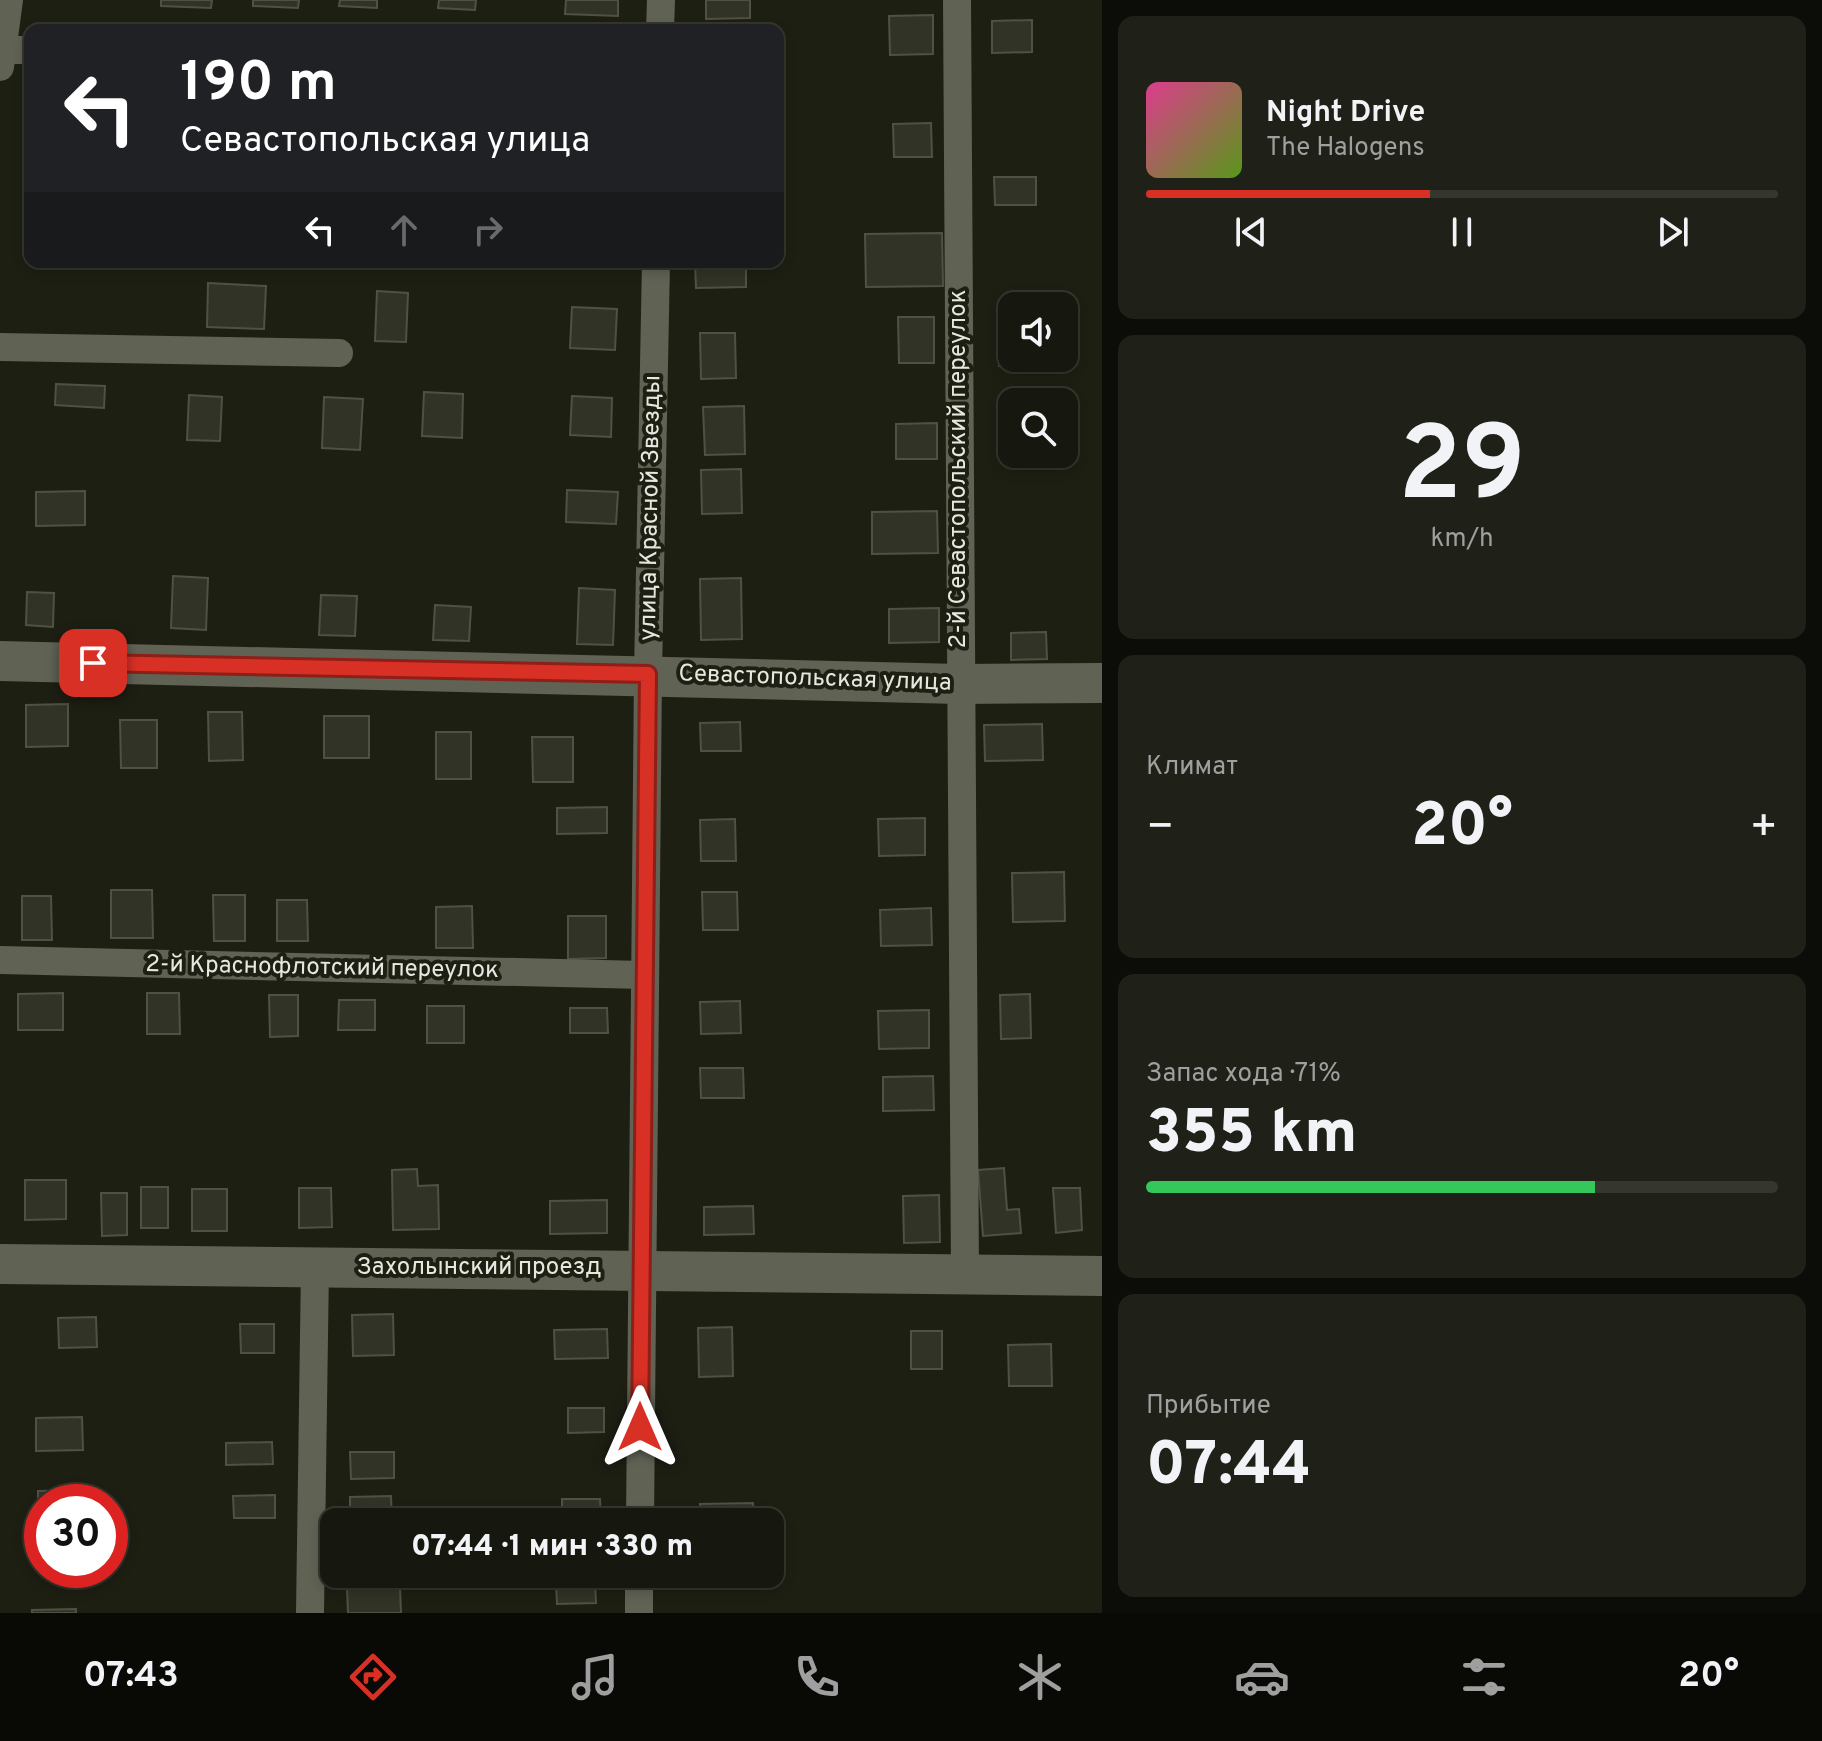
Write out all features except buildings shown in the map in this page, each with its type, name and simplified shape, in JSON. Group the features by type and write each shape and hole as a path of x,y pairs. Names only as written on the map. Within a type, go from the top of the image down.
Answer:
{"street":[{"path":"0,67 9,0"},
{"path":"660,24 661,0"},
{"name":"2-й Севастопольский переулок","path":"957,0 965,1275"},
{"path":"1,50 24,50"},
{"name":"улица Красной Звезды","path":"640,1508 640,1269 656,268"},
{"path":"0,347 339,353"},
{"name":"Севастопольская улица","path":"0,661 648,674 960,684 1102,683"},
{"name":"2-й Краснофлотский переулок","path":"0,960 644,975"},
{"name":"Захолынский проезд","path":"0,1264 1102,1276"},
{"path":"310,1613 315,1267"},
{"path":"639,1588 639,1613"}],"route":[{"path":"93,663 648,674 640,1427"}]}
